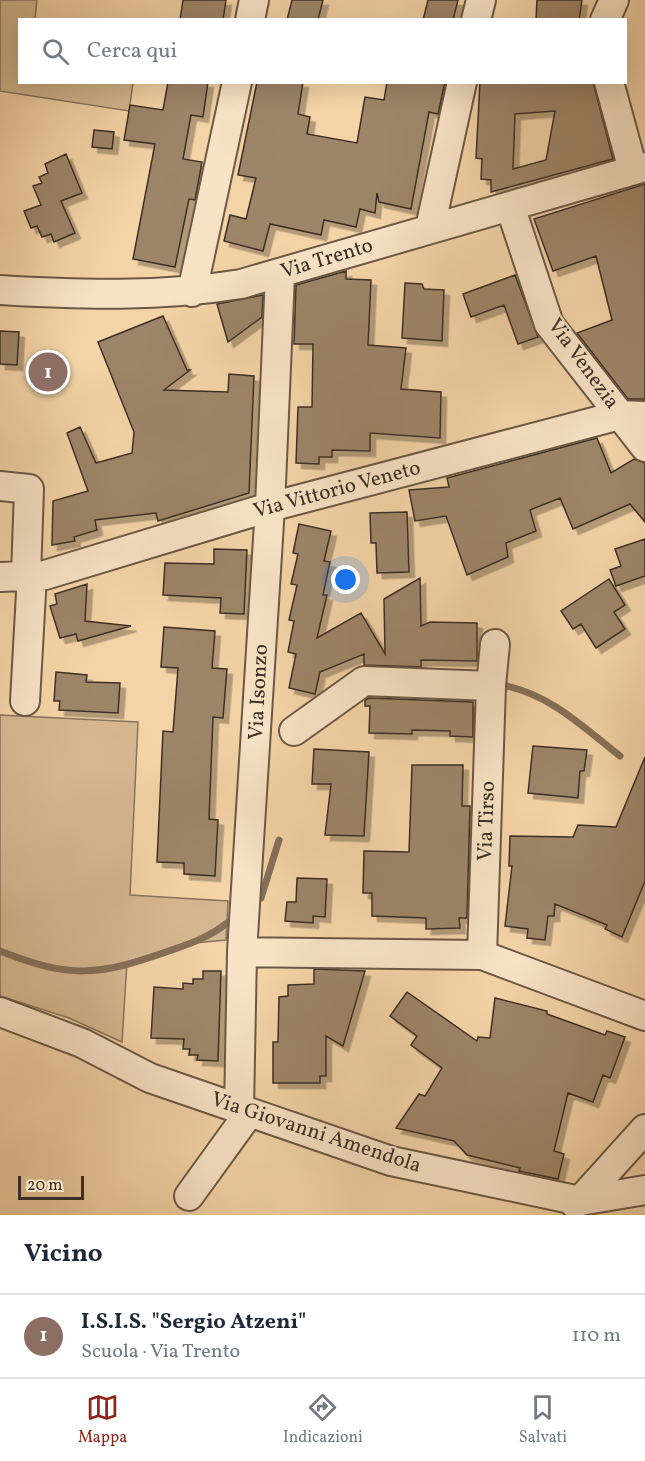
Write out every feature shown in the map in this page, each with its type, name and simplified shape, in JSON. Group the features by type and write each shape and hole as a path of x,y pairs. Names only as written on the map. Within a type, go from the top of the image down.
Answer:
{"street":[{"path":"250,18 254,0"},
{"path":"476,18 481,0"},
{"path":"606,18 614,0"},
{"path":"192,292 237,84"},
{"path":"430,228 462,84"},
{"path":"610,84 639,168"},
{"name":"Via Trento","path":"0,290 75,295 192,292 280,274 639,168"},
{"name":"Via Venezia","path":"510,206 549,324 633,415 645,447"},
{"name":"Via Isonzo","path":"244,1112 242,952 270,507 280,274"},
{"name":"Via Vittorio Veneto","path":"19,576 45,575 270,507 633,415"},
{"path":"0,486 29,489 19,576 24,701"},
{"name":"Via Tirso","path":"482,955 491,686 495,644"},
{"path":"294,731 364,681 491,686"},
{"path":"242,952 482,955 645,1016"},
{"name":"Via Giovanni Amendola","path":"0,1012 82,1043 150,1078 391,1161 580,1201 645,1190"},
{"path":"189,1196 244,1112"},
{"path":"553,1215 580,1201 645,1130"}],"shaded area":[{"path":"0,0 37,0 35,18 18,18 18,84 133,84 129,111 0,91"},
{"path":"0,715 138,722 130,895 228,901 226,940 183,944 127,962 122,1042 69,1018 0,996"}],"building":[{"path":"183,0 226,0 223,18 180,18"},
{"path":"292,0 323,0 318,18 288,18"},
{"path":"428,0 458,0 454,18 424,18"},
{"path":"537,0 582,0 579,18 536,18"},
{"path":"168,84 208,84 203,117 191,115 183,159 202,162 195,200 189,199 175,267 133,259 155,144 124,140 130,105 163,110"},
{"path":"257,84 303,84 298,114 310,117 307,134 357,143 365,97 384,100 387,84 445,84 438,114 429,112 411,209 379,202 377,193 375,213 360,209 356,227 324,220 321,235 270,224 263,251 224,241 230,215 246,219 256,178 238,175"},
{"path":"480,84 594,84 613,159 491,192 491,180 481,179 482,159 476,158","holes":["555,111 546,160 513,169 515,114"]},
{"path":"94,130 114,132 112,149 92,147"},
{"path":"66,154 82,193 61,201 75,233 54,242 51,234 42,237 37,226 31,228 24,211 41,205 33,186 42,183 39,177 48,173 45,164"},
{"path":"645,184 645,399 628,399 577,333 612,320 596,256 553,271 534,219"},
{"path":"346,271 346,279 371,280 368,345 406,348 401,389 441,392 440,438 370,433 370,451 332,450 332,457 319,457 319,464 296,463 298,407 312,407 313,344 294,344 296,285"},
{"path":"515,275 538,337 518,344 504,305 471,317 463,294"},
{"path":"405,283 422,284 424,289 444,290 442,341 402,338"},
{"path":"263,295 262,317 228,342 217,304"},
{"path":"163,316 187,370 190,370 164,390 228,392 229,374 254,376 249,493 158,521 156,513 95,520 97,530 74,537 75,541 52,545 53,501 88,491 67,433 80,427 96,463 132,453 134,432 98,342"},
{"path":"0,331 19,332 17,365 0,364"},
{"path":"597,438 611,473 634,459 645,463 645,522 630,504 573,529 560,498 530,510 536,531 506,543 508,557 467,575 446,516 415,521 409,490 449,487 447,478"},
{"path":"407,512 409,572 377,573 376,543 371,543 370,513"},
{"path":"299,524 331,531 324,561 330,562 323,595 327,595 317,638 361,613 385,654 384,599 420,578 421,626 430,622 477,623 477,661 421,660 421,667 364,665 364,654 320,672 315,694 289,688 296,654 288,652 294,621 289,620 297,585 291,584 298,554 293,553"},
{"path":"645,539 645,576 616,586 610,570 621,566 615,549"},
{"path":"214,549 247,550 244,614 220,613 221,598 163,595 165,563 214,564"},
{"path":"609,579 625,605 614,612 625,629 596,648 581,624 573,629 561,611"},
{"path":"87,584 85,621 131,626 78,641 76,634 60,638 50,606 57,604 55,594"},
{"path":"164,627 215,631 212,668 227,669 223,718 213,717 209,819 218,820 215,876 184,874 184,863 157,862 163,731 173,732 178,668 161,667"},
{"path":"56,672 87,675 86,682 120,683 118,713 59,710 60,701 54,701"},
{"path":"369,698 473,702 473,737 450,736 450,731 412,730 412,734 369,733 370,706 365,706 365,700"},
{"path":"533,746 587,750 584,771 580,771 578,798 528,793"},
{"path":"314,749 369,752 364,836 325,835 331,784 312,784"},
{"path":"645,757 645,881 622,937 605,929 607,925 555,904 554,916 548,916 545,940 527,938 528,929 505,926 512,866 509,866 510,836 573,837 578,825 616,827"},
{"path":"412,765 463,765 462,806 470,806 467,918 459,918 460,928 426,929 426,918 372,916 372,893 363,893 364,851 409,852"},
{"path":"297,878 327,879 325,917 313,916 313,923 285,921 287,902 296,902"},
{"path":"314,969 365,971 343,1046 326,1036 326,1076 320,1076 320,1083 273,1083 273,1042 278,1042 279,997 288,996 288,985 314,984"},
{"path":"203,971 221,971 218,1061 197,1060 198,1055 189,1055 190,1049 183,1049 184,1039 151,1038 154,987 183,989 183,983 193,984 193,979 203,979"},
{"path":"407,992 477,1041 478,1037 490,1038 495,998 547,1011 547,1014 605,1035 607,1031 625,1037 610,1078 603,1075 593,1102 568,1093 554,1151 564,1154 558,1179 519,1171 520,1168 467,1155 454,1141 396,1128 419,1094 425,1096 442,1068 411,1045 417,1036 390,1016"}],"waterway":[{"path":"502,685 519,689 551,704 620,756"},
{"path":"261,898 279,840"},
{"path":"0,951 66,970 103,969 184,946 227,923"}],"place":[{"name":"I.S.I.S. \"Sergio Atzeni\"","path":"48,372"}]}
